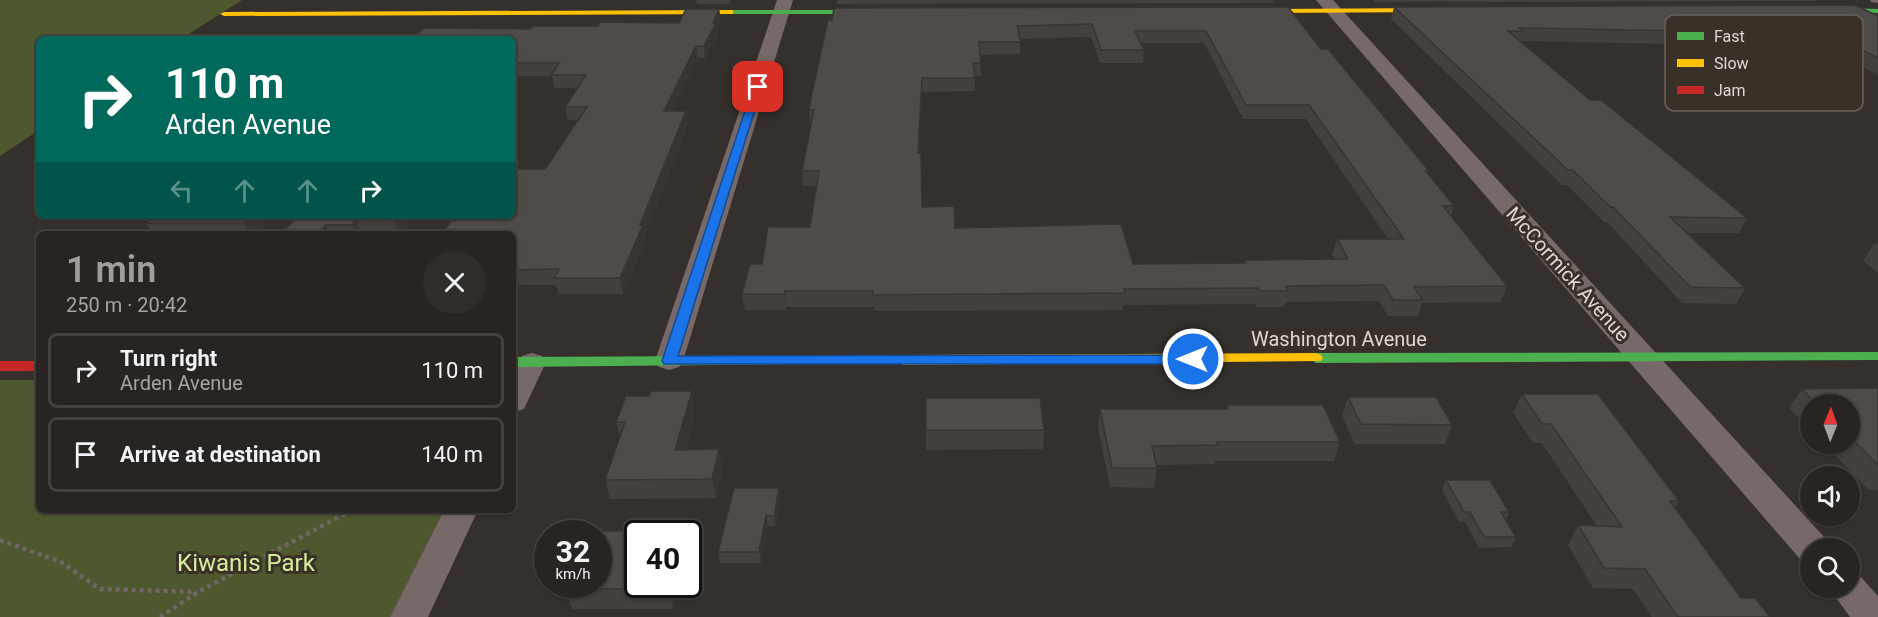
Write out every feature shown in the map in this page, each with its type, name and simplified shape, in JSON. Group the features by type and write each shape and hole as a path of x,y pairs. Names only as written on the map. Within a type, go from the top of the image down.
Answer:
{"street":[{"path":"1235,11 1329,5 1452,10"},
{"name":"McCormick Avenue","path":"1329,5 1803,538"},
{"path":"224,14 783,6 888,12"},
{"path":"669,361 783,6"},
{"path":"1809,9 1878,11"},
{"name":"Washington Avenue","path":"522,362 1878,356"},
{"path":"516,389 522,362"},
{"path":"0,366 36,366"},
{"path":"409,617 460,513"},
{"path":"1857,598 1873,617"}],"path":[{"path":"160,617 198,592 346,513"},
{"path":"0,540 61,562 100,589 198,592"}],"green space":[{"path":"0,0 242,0 186,36 36,36 36,132 0,156"},
{"name":"Kiwanis Park","path":"0,380 36,380 36,513 442,513 390,617 0,617"}],"building":[{"path":"1855,5 1878,16 1878,58 1863,50 1863,15 1665,15 1665,31 1519,28 1523,31 1508,31 1590,100 1601,100 1747,218 1670,217 1745,288 1690,287 1613,207 1610,207 1573,170 1568,170 1394,7"},
{"path":"1288,7 1321,49 1328,49 1429,171 1426,171 1454,206 1443,206 1507,286 1414,287 1423,300 1393,300 1384,285 1286,286 1288,291 1260,291 1258,288 1124,289 1125,293 873,295 873,291 785,291 784,294 742,294 750,264 762,264 768,227 810,227 819,171 802,171 814,110 809,110 812,93 828,20 832,20 834,8","holes":["1092,24 1101,50 1144,50 1135,31 1206,31 1246,105 1309,105 1404,239 1337,239 1348,259 1133,264 1121,224 955,228 954,206 922,207 921,153 918,153 922,78 975,78 973,63 981,63 979,42 1021,42 1017,26"]},
{"path":"686,9 719,9 713,23 716,23 704,46 696,46 664,111 686,111 640,225 643,225 620,278 554,278 559,269 516,270 516,231 444,231 452,219 516,219 516,170 545,169 587,107 565,107 586,75 551,75 559,63 516,63 516,36 415,36 424,28 531,29 533,26 598,26 600,22 679,23"},
{"path":"151,219 248,219 244,223 146,223"},
{"path":"295,219 395,219 356,220 352,225 326,225 321,231 284,231"},
{"path":"1878,388 1878,465 1860,447 1860,394 1807,394 1802,389"},
{"path":"651,391 692,391 675,450 719,449 712,479 605,480 625,422 616,422 626,396 649,396"},
{"path":"1522,394 1598,394 1679,501 1670,501 1741,598 1755,598 1770,617 1678,617 1645,569 1604,568 1578,525 1622,527 1551,424 1542,424"},
{"path":"1348,397 1436,397 1452,425 1361,424"},
{"path":"926,398 1040,398 1044,430 926,430"},
{"path":"1227,405 1323,405 1340,442 1217,442 1218,445 1152,446 1157,468 1112,468 1100,409 1228,409"},
{"path":"1446,480 1490,480 1509,512 1501,512 1516,537 1484,537 1470,512 1464,512"},
{"path":"734,488 779,488 774,516 766,516 759,552 718,552"},
{"path":"612,531 624,531 624,589 612,589"}],"traffic: fast":[{"path":"1820,9 1878,11"},
{"path":"730,12 877,12"},
{"path":"1316,358 1878,356"},
{"path":"516,362 903,360"}],"traffic: slow":[{"path":"1247,11 1438,10"},
{"path":"224,14 730,12"},
{"path":"903,360 1316,358"}],"traffic: jam":[{"path":"0,366 36,366"}],"route":[{"path":"758,87 669,361 1193,359"}]}
